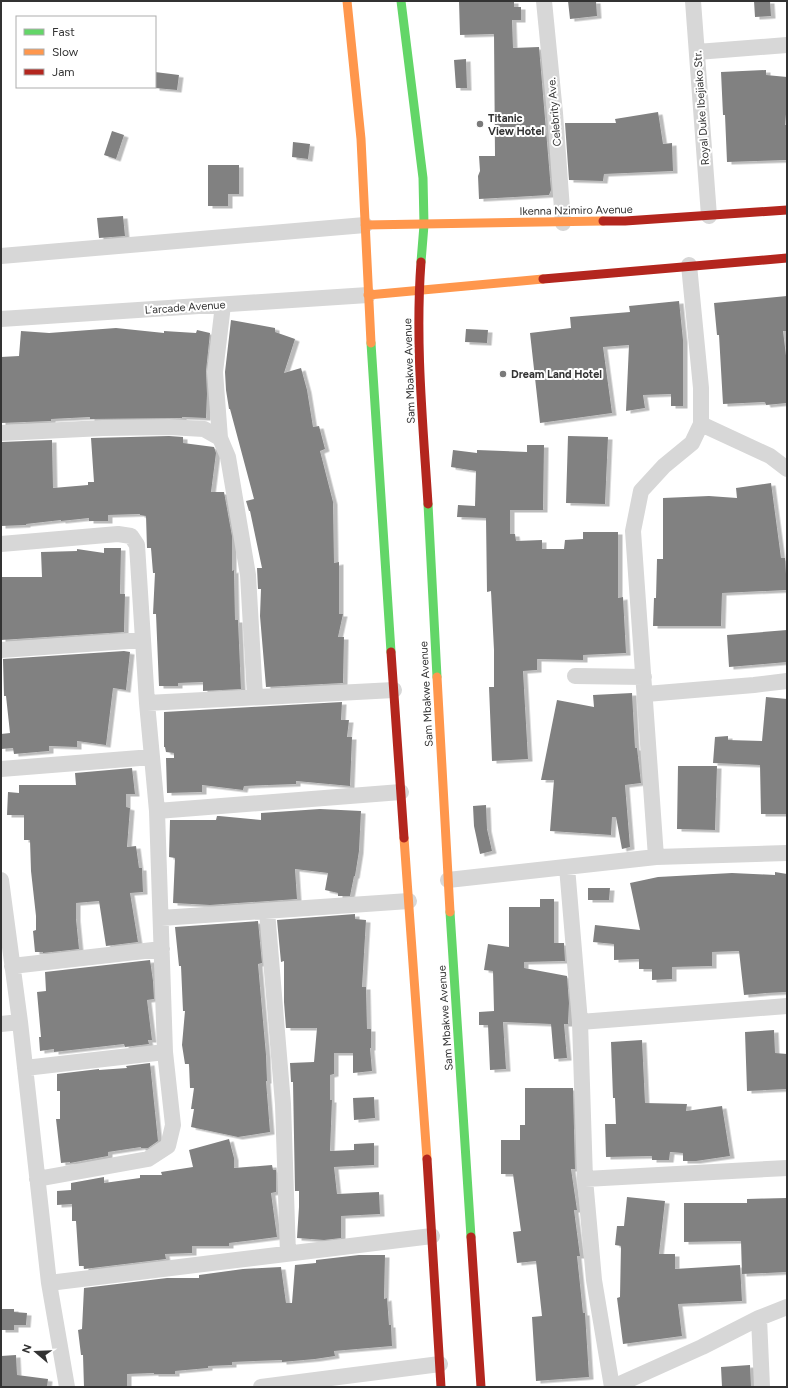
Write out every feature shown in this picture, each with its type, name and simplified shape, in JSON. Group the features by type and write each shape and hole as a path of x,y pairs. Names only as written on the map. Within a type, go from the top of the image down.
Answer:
{"main road":[{"path":"347,1 361,139 372,380 432,1236 441,1387"},
{"name":"Sam Mbakwe Avenue","path":"401,1 423,178 424,225 419,291 420,362 448,880 481,1387"},
{"name":"Ikenna Nzimiro Avenue","path":"365,225 625,222 787,210"},
{"path":"368,295 689,265 787,258"}],"street":[{"name":"Celebrity Ave.","path":"544,1 555,114 563,223"},
{"name":"Royal Duke Ibejiako Str.","path":"692,1 709,216"},
{"path":"697,52 787,45"},
{"path":"1,256 365,225"},
{"path":"656,857 646,694 633,531 641,491 664,466 692,443 701,424 701,388 689,265"},
{"name":"L’arcade Avenue","path":"1,319 368,295"},
{"path":"223,305 215,372 220,438 228,457 248,575 255,698"},
{"path":"701,424 770,456 787,469"},
{"path":"1,433 103,428 169,427 204,429 220,438"},
{"path":"1,544 118,534 131,536 137,545 147,703 158,811 165,1052 173,1125 168,1146 148,1159 38,1179"},
{"path":"1,650 143,640"},
{"path":"576,676 644,677"},
{"path":"646,694 787,681"},
{"path":"147,703 394,690"},
{"path":"1,769 152,757"},
{"path":"158,811 401,792"},
{"path":"448,880 656,857 787,852"},
{"path":"567,867 580,1022 585,1179 594,1280 612,1387 702,1347 759,1318 787,1307"},
{"path":"1,880 2,898 20,1022 49,1283 67,1387"},
{"path":"161,918 409,901"},
{"path":"267,911 283,1104 288,1254"},
{"path":"12,966 162,949"},
{"path":"580,1022 787,1006"},
{"path":"1,1024 20,1022"},
{"path":"25,1068 165,1052"},
{"path":"585,1179 787,1168"},
{"path":"49,1283 432,1236"},
{"path":"759,1318 762,1387"},
{"path":"261,1387 289,1385 440,1364"}],"building":[{"path":"459,1 514,1 514,7 521,7 521,20 512,20 513,48 539,47 551,190 549,195 479,199 479,156 495,156 494,34 460,35"},
{"path":"568,1 596,1 597,16 570,19"},
{"path":"754,1 770,1 771,16 755,17"},
{"path":"466,59 467,88 456,88 454,60"},
{"path":"766,70 766,75 787,77 785,125 787,125 787,160 727,162 721,72"},
{"path":"156,72 179,75 177,90 155,88"},
{"path":"658,112 663,144 672,143 673,171 604,174 603,181 569,180 565,123 616,123 615,119"},
{"path":"112,131 124,135 116,159 104,155"},
{"path":"293,142 310,144 308,159 292,157"},
{"path":"208,165 239,165 239,194 228,194 228,206 208,206"},
{"path":"123,216 125,236 99,238 97,218"},
{"path":"787,296 787,331 783,331 787,364 787,403 766,405 765,402 723,404 719,335 717,335 714,303"},
{"path":"679,301 683,340 683,406 671,406 671,394 643,395 645,408 626,411 629,345 603,347 612,413 540,423 530,333 571,328 570,317 630,312 629,306"},
{"path":"231,320 275,328 275,332 295,339 284,373 301,368 307,390 313,427 319,426 325,449 320,451 333,502 334,563 339,562 339,614 343,614 338,637 344,637 343,683 266,687 260,616 261,589 258,589 257,568 262,568 250,511 246,501 254,499 229,409 226,390 225,372"},
{"path":"116,328 164,333 164,331 196,333 197,330 210,333 206,371 206,418 182,417 90,419 90,417 51,419 51,421 1,423 1,357 19,356 21,331 49,333"},
{"path":"466,329 488,330 487,343 465,342"},
{"path":"568,436 608,437 605,504 566,503"},
{"path":"183,437 183,443 214,447 216,453 211,492 224,492 232,536 232,571 234,570 235,620 238,620 241,689 203,691 203,682 178,683 178,686 159,686 156,614 153,614 155,573 153,573 151,548 147,548 146,516 140,514 108,515 108,521 89,521 89,518 26,525 1,526 1,442 52,440 53,488 88,485 88,482 94,482 91,438"},
{"path":"527,445 544,445 543,510 510,510 510,534 515,534 516,541 542,540 542,549 564,549 565,540 583,539 583,532 618,532 618,598 623,597 626,653 583,655 583,660 537,659 537,670 523,671 528,759 492,761 489,687 494,687 494,650 491,591 487,592 486,518 457,517 458,505 475,506 476,471 451,467 453,450 477,453 477,450 527,452"},
{"path":"771,483 781,558 785,558 787,590 722,593 721,626 653,626 654,598 656,598 657,559 663,559 663,498 709,496 737,498 736,488"},
{"path":"104,548 121,548 120,594 125,594 124,632 1,640 1,577 42,577 41,552 77,551 77,549 104,553"},
{"path":"787,630 787,662 729,667 727,635"},
{"path":"124,651 130,652 126,690 113,688 106,745 77,741 77,747 49,746 49,751 14,754 13,748 1,749 1,734 10,733 6,696 4,696 3,659"},
{"path":"632,693 635,748 637,748 641,783 625,785 630,847 622,849 616,817 612,817 611,835 550,831 554,780 541,780 557,700 594,707 593,695"},
{"path":"766,697 787,699 787,814 761,814 760,765 713,763 715,737 728,736 728,740 762,741"},
{"path":"342,702 341,720 349,720 347,737 352,737 350,786 296,781 296,784 244,786 243,790 202,785 202,792 167,793 166,758 174,758 174,753 166,752 164,747 164,712"},
{"path":"678,766 717,766 715,830 677,829"},
{"path":"132,768 135,794 126,794 126,807 130,808 127,847 136,846 139,868 142,868 143,892 130,893 138,942 106,946 99,901 76,903 79,949 43,953 35,952 33,931 36,930 36,916 31,871 30,840 24,840 24,815 7,815 8,792 19,793 19,785 76,785 75,773"},
{"path":"486,805 487,829 492,851 480,854 474,826 473,806"},
{"path":"320,809 361,811 359,851 350,896 338,896 338,893 325,890 328,873 295,869 297,899 210,905 173,903 175,858 169,857 170,820 216,820 217,816 219,816 261,820 261,813"},
{"path":"775,872 787,874 787,992 744,995 739,951 712,952 712,966 672,967 672,979 652,980 652,969 639,969 639,959 614,960 614,944 593,942 595,925 640,930 630,883 658,877 732,873 775,875"},
{"path":"588,888 610,888 609,900 588,900"},
{"path":"540,899 554,899 554,943 564,943 565,961 524,962 524,968 567,976 569,1003 568,1024 564,1024 567,1058 554,1059 551,1024 503,1022 506,1069 490,1070 488,1025 479,1025 479,1012 494,1011 493,971 484,970 488,944 509,947 509,907 540,907"},
{"path":"355,914 355,919 366,920 362,987 366,987 367,1029 371,1029 370,1048 372,1071 353,1073 353,1053 334,1053 334,1074 330,1075 330,1100 332,1100 330,1151 354,1150 354,1144 374,1143 374,1165 334,1167 337,1194 379,1192 380,1214 341,1216 341,1238 324,1240 297,1238 299,1191 295,1191 293,1082 291,1082 290,1063 314,1062 317,1028 286,1028 284,1002 284,961 281,962 277,920"},
{"path":"258,921 262,963 258,964 266,1055 266,1081 270,1132 238,1137 191,1127 194,1109 191,1109 194,1088 190,1088 189,1064 185,1064 182,1045 185,1011 183,1011 181,966 179,966 175,927"},
{"path":"150,960 154,999 147,1000 152,1040 148,1040 149,1044 125,1047 124,1044 54,1052 54,1049 40,1051 39,1037 41,1037 37,992 46,991 45,972"},
{"path":"774,1030 775,1053 787,1054 787,1089 747,1091 745,1032"},
{"path":"642,1040 645,1103 687,1104 686,1111 722,1106 730,1156 696,1161 683,1161 683,1153 670,1152 669,1160 652,1160 652,1156 606,1157 605,1124 616,1124 615,1098 613,1098 611,1042"},
{"path":"150,1063 158,1141 148,1148 141,1147 108,1152 108,1156 70,1163 61,1163 56,1119 60,1119 60,1091 57,1091 57,1074 99,1069 127,1068 126,1066"},
{"path":"525,1088 573,1088 575,1169 571,1169 577,1210 574,1210 580,1256 577,1256 583,1313 585,1313 589,1377 536,1381 532,1317 542,1316 536,1261 517,1263 513,1232 521,1231 513,1174 501,1174 501,1140 520,1140 520,1125 525,1125"},
{"path":"374,1097 375,1118 354,1120 353,1098"},
{"path":"229,1139 234,1158 234,1168 272,1165 273,1170 276,1170 276,1192 271,1193 277,1237 229,1243 229,1246 192,1246 192,1253 165,1254 166,1259 84,1269 84,1266 79,1266 76,1221 72,1221 72,1204 57,1205 57,1191 71,1190 71,1183 104,1177 104,1183 140,1178 140,1175 162,1175 161,1172 193,1167 189,1150"},
{"path":"627,1197 665,1201 659,1254 675,1254 675,1269 740,1265 742,1301 678,1304 682,1336 623,1344 617,1298 620,1297 621,1246 615,1245 617,1226 624,1226"},
{"path":"787,1198 787,1272 742,1274 741,1241 684,1242 684,1203 747,1203 747,1199"},
{"path":"359,1255 385,1255 384,1299 387,1298 392,1346 334,1351 335,1356 315,1359 282,1362 282,1360 232,1362 232,1365 208,1366 208,1368 175,1371 175,1374 127,1374 127,1387 84,1387 83,1355 81,1355 78,1330 82,1329 84,1288 167,1278 199,1278 199,1275 243,1269 281,1267 286,1303 292,1303 295,1265 316,1263 316,1260"},
{"path":"1,1309 14,1309 14,1312 27,1313 26,1325 14,1325 14,1330 1,1330"},
{"path":"16,1355 17,1375 48,1379 47,1387 1,1387 1,1356"},
{"path":"750,1365 751,1387 722,1387 721,1367"}],"traffic: fast":[{"path":"401,1 423,178 424,225 421,262"},
{"path":"371,343 391,652"},
{"path":"428,504 437,677"},
{"path":"450,912 471,1237"}],"traffic: slow":[{"path":"347,1 361,139 371,343"},
{"path":"365,225 603,221"},
{"path":"368,295 543,279"},
{"path":"437,677 450,912"},
{"path":"404,838 427,1159"}],"traffic: jam":[{"path":"603,221 625,221 787,210"},
{"path":"543,279 787,258"},
{"path":"421,262 419,292 419,353 428,504"},
{"path":"391,652 404,838"},
{"path":"427,1159 441,1387"},
{"path":"471,1237 481,1387"}],"place":[{"name":"Titanic View Hotel","path":"480,124"},
{"name":"Dream Land Hotel","path":"503,374"}]}
